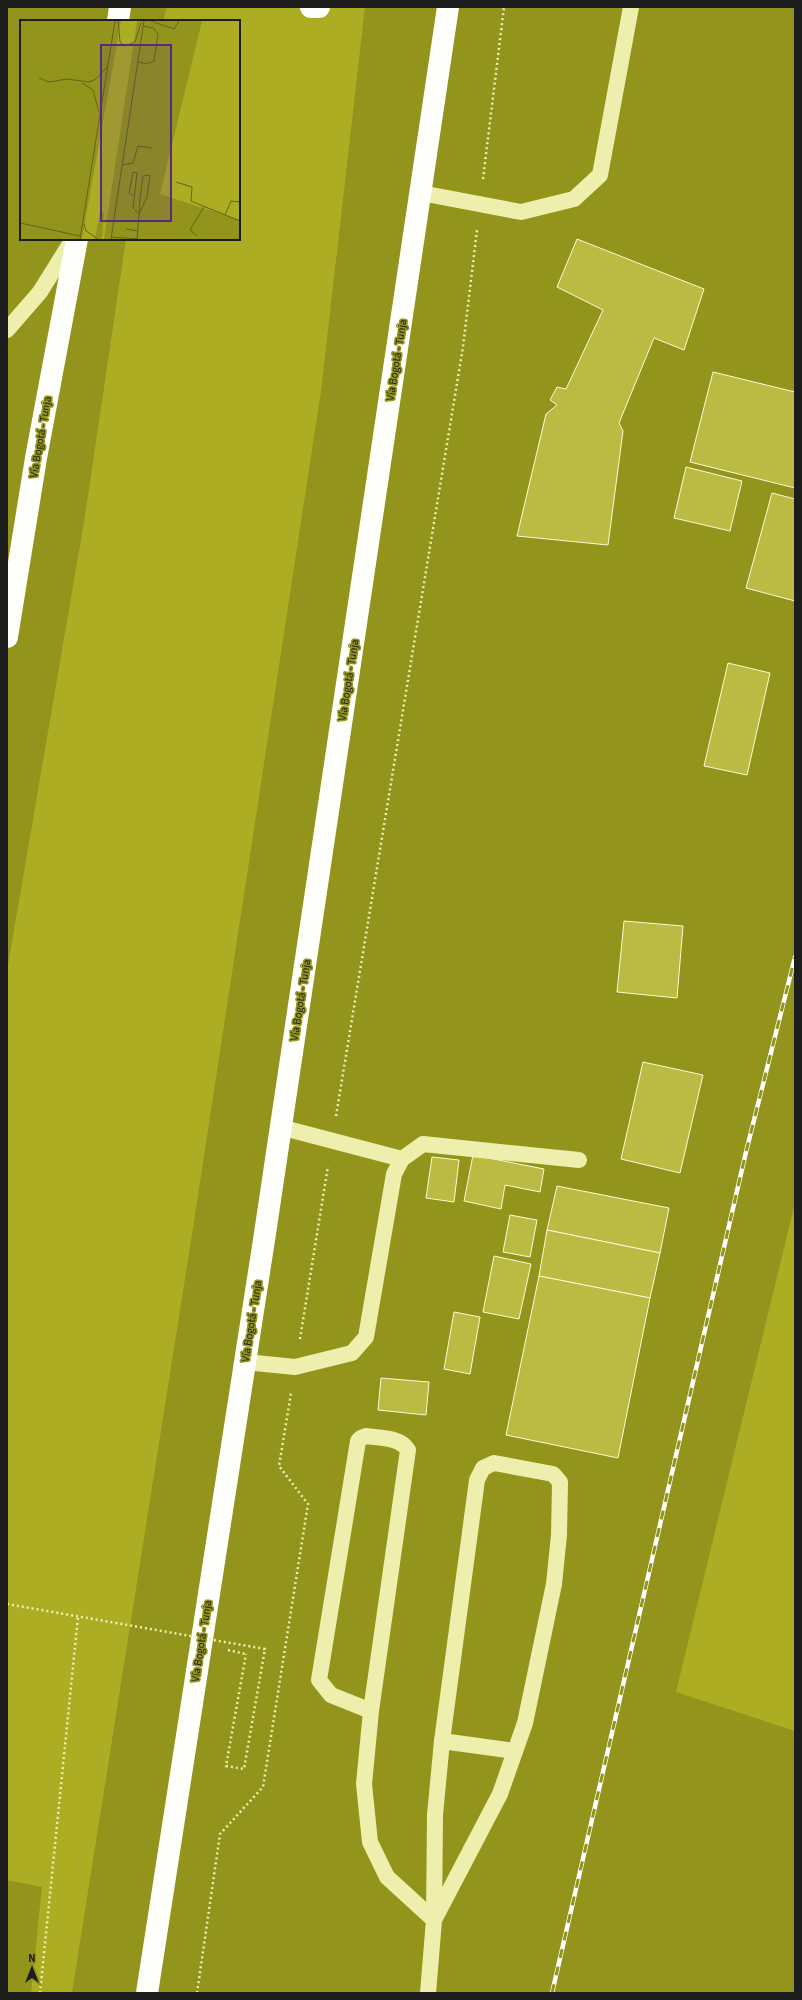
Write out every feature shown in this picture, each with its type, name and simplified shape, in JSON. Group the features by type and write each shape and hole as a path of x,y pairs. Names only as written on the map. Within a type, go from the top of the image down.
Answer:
{"highway":[{"path":"118,20 120,7"},
{"path":"312,7 319,7"},
{"name":"Vía Bogotá - Tunja","path":"147,1993 245,1362 448,7"},
{"name":"Vía Bogotá - Tunja","path":"7,637 36,458 77,240"}],"lane":[{"path":"421,193 521,212 574,199 600,175 630,7"},
{"path":"7,330 40,292 72,240"},
{"path":"280,1127 402,1159"},
{"path":"245,1362 295,1367 352,1353 366,1336 394,1174 402,1159 423,1144 579,1160"},
{"path":"371,1711 331,1696 319,1680 358,1441 366,1436 398,1441 408,1450 371,1711 364,1784 370,1842 387,1877 434,1920"},
{"path":"428,1993 434,1920 435,1815 442,1741 477,1480 483,1468 494,1463 553,1474 560,1482 559,1535 554,1584 525,1722 500,1794 434,1920"},
{"path":"442,1741 515,1751"}],"path":[{"path":"197,1993 220,1834 263,1787 307,1512 308,1504 279,1466 463,348 504,7"},
{"path":"7,1604 266,1648 244,1769 226,1766 246,1654"},
{"path":"40,1993 78,1616"}],"shaded area":[{"path":"167,7 365,7 321,391 193,1228 72,1993 31,1993 42,1887 7,1880 7,971 85,516 126,240 240,240 240,20 163,20"},
{"path":"795,1203 795,1731 676,1692"}],"building":[{"path":"577,239 704,289 684,350 654,338 619,423 623,431 608,545 517,536 546,414 557,405 550,400 557,387 566,389 603,310 557,287"},
{"path":"713,372 795,392 795,488 690,462"},
{"path":"686,467 742,481 730,531 674,518"},
{"path":"772,493 795,499 795,601 746,588"},
{"path":"728,663 770,673 747,775 704,766"},
{"path":"624,921 683,926 677,998 617,992"},
{"path":"643,1062 703,1075 680,1173 621,1159"},
{"path":"473,1155 544,1169 540,1192 505,1185 501,1209 464,1201"},
{"path":"432,1157 459,1160 454,1202 426,1198"},
{"path":"557,1186 669,1208 660,1253 547,1230"},
{"path":"510,1215 537,1220 530,1257 503,1252"},
{"path":"547,1230 660,1253 650,1298 539,1276"},
{"path":"494,1256 531,1264 519,1319 483,1312"},
{"path":"539,1276 650,1298 618,1458 506,1435"},
{"path":"454,1312 480,1317 470,1374 444,1369"},
{"path":"381,1378 429,1382 426,1415 378,1410"}],"railway":[{"path":"552,1993 746,1152 795,957"}]}
